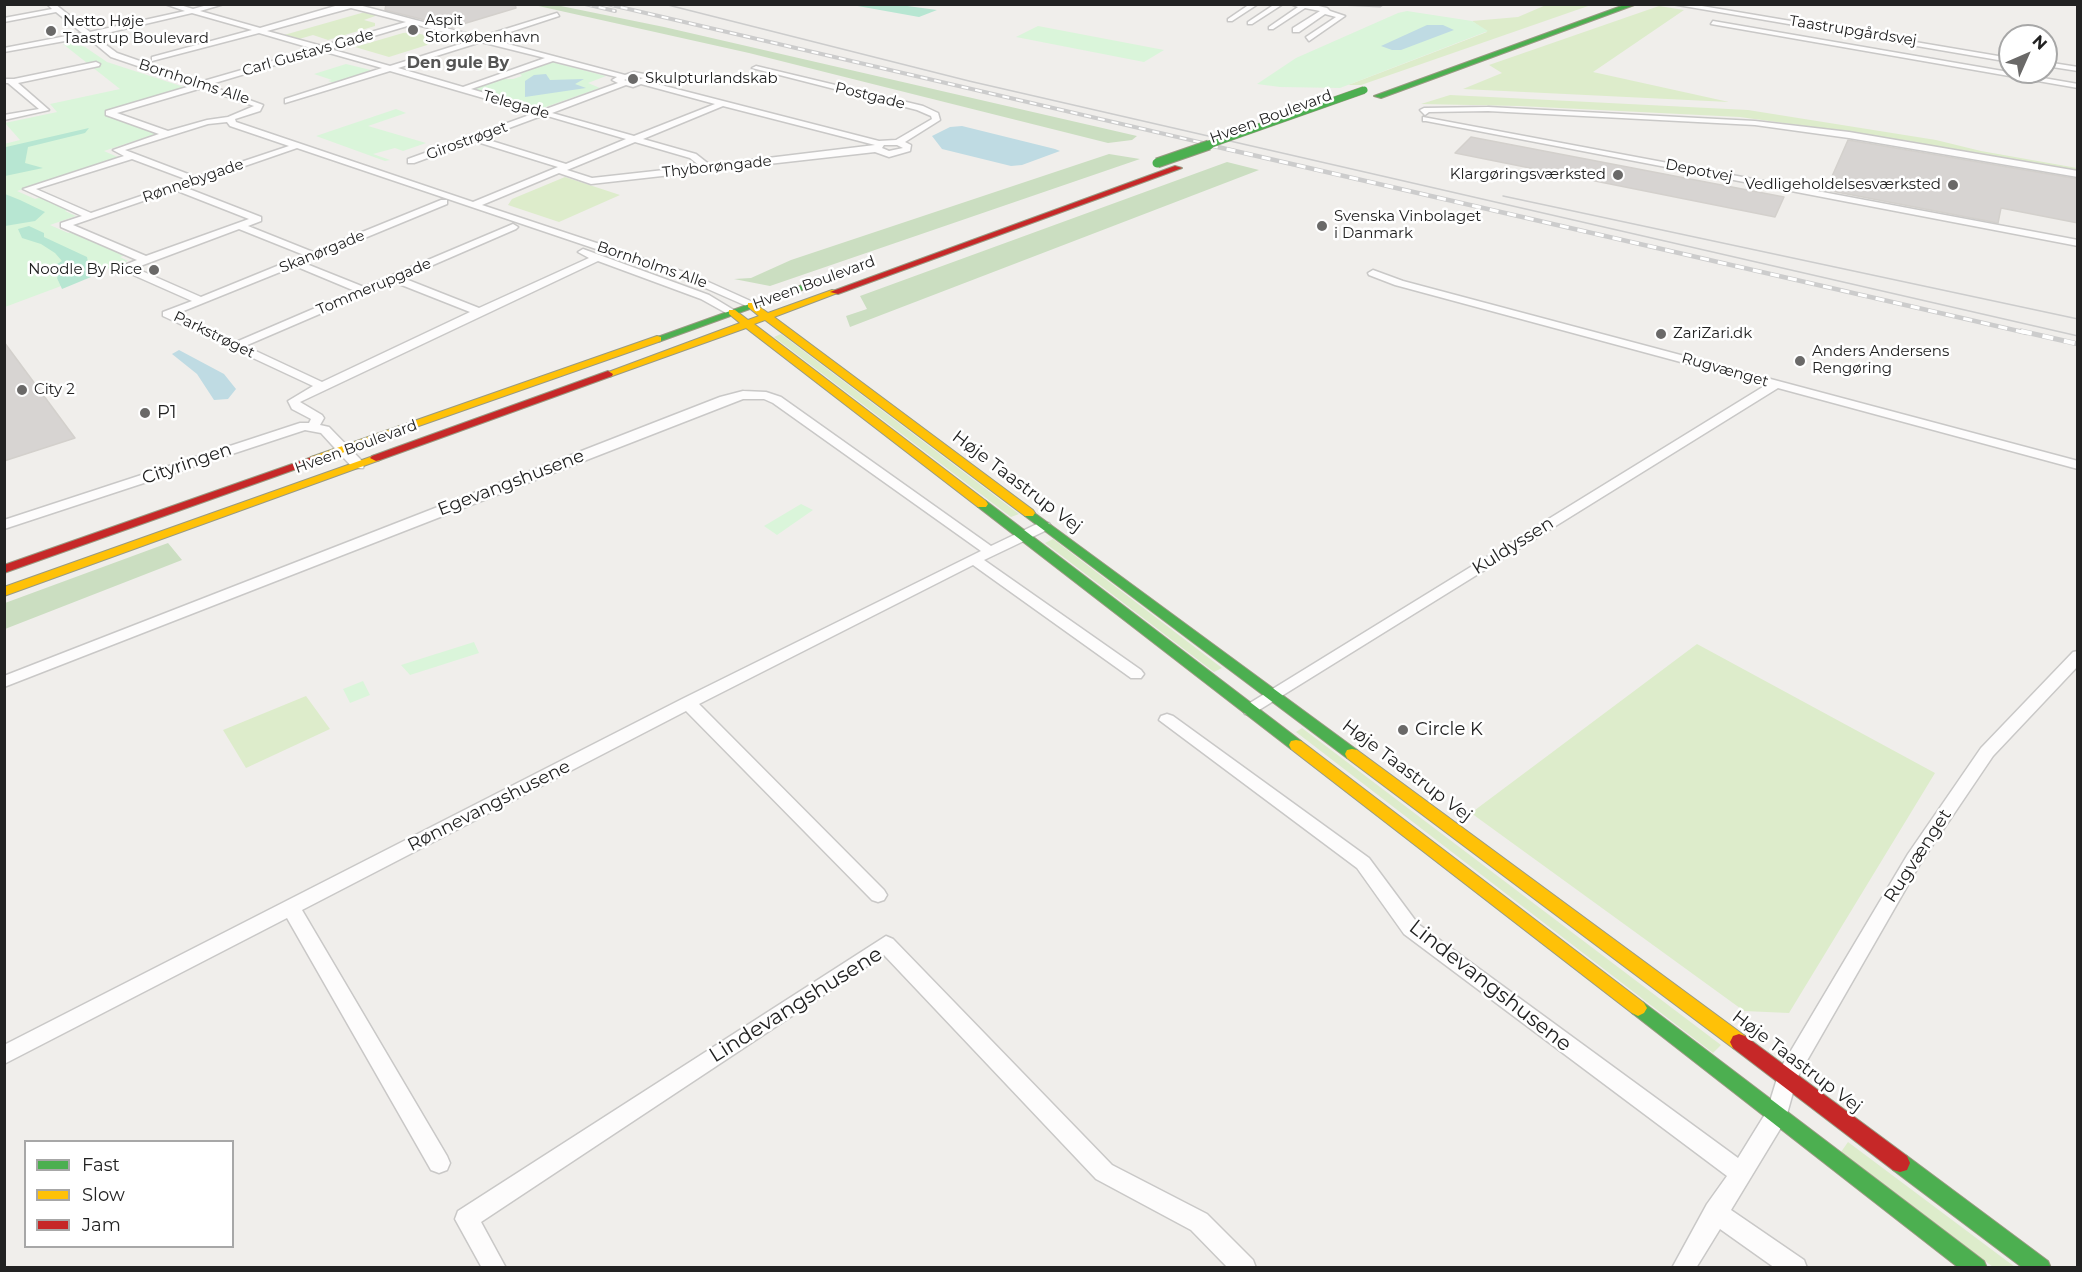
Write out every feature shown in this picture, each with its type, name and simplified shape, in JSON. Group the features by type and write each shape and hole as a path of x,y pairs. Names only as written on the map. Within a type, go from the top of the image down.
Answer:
{"street":[{"name":"Bornholms Alle","path":"50,4 114,55 259,105 257,109 230,119 233,124 689,277 751,305"},
{"name":"Telegade","path":"168,4 320,50 693,156 708,168"},
{"path":"4,50 192,12 221,4"},
{"path":"1230,20 1255,4"},
{"path":"1264,4 1279,6"},
{"path":"1294,4 1327,10 1296,30"},
{"path":"1339,4 1380,4"},
{"name":"Hveen Boulevard","path":"902,253 1603,4"},
{"name":"Hveen Boulevard","path":"4,592 1634,4"},
{"name":"Taastrupgårdsvej","path":"1676,4 1998,56"},
{"name":"Taastrupgårdsvej","path":"1697,4 1998,56"},
{"path":"155,59 347,5 553,58 625,80"},
{"path":"1271,28 1305,5"},
{"path":"1250,24 1279,6"},
{"path":"4,20 58,10"},
{"path":"1308,39 1342,15 1323,12"},
{"path":"288,100 557,15"},
{"name":"Carl Gustavs Gade","path":"202,85 414,22"},
{"name":"Taastrupgårdsvej","path":"1713,22 2078,86"},
{"name":"Taastrupgårdsvej","path":"1860,48 1871,36"},
{"path":"460,90 553,58"},
{"path":"8,82 96,64"},
{"path":"2058,67 2078,70"},
{"name":"Postgade","path":"756,68 920,108 935,114 936,120 897,142 908,145 907,149 889,154 878,147"},
{"name":"Girostrøget","path":"411,161 543,113 625,80 633,85 641,82 723,103"},
{"path":"4,118 45,110 8,82"},
{"path":"167,134 109,113 202,85"},
{"path":"464,209 723,103 878,147"},
{"name":"Depotvej","path":"2078,174 1849,135 1755,123 1478,109 1424,110 1426,116 2078,243"},
{"path":"196,180 117,150 207,122 230,119"},
{"name":"Thyborøngade","path":"474,138 591,181 878,147"},
{"name":"Rønnebygade","path":"91,216 296,146"},
{"path":"91,216 28,189 132,156"},
{"name":"Bornholms Alle","path":"379,174 444,202 598,256 705,297 732,312"},
{"path":"91,216 64,225 146,260 258,219 175,187"},
{"name":"Skanørgade","path":"201,301 444,202"},
{"path":"239,226 314,256"},
{"name":"Tommerupgade","path":"236,346 513,227"},
{"path":"358,465 325,430 313,426 318,418 296,406 294,400 598,256"},
{"name":"Parkstrøget","path":"146,260 126,268 201,301"},
{"path":"296,263 365,291"},
{"name":"Hveen Boulevard","path":"4,569 858,268"},
{"name":"Rugvænget","path":"1373,273 1410,286 2078,465"},
{"path":"393,278 479,312"},
{"name":"Parkstrøget","path":"201,301 167,314 322,386"},
{"name":"Høje Taastrup Vej","path":"751,305 1044,526 1275,694 2041,1268"},
{"path":"732,312 1977,1268"},
{"name":"Kuldyssen","path":"1251,710 1776,384"},
{"name":"Egevangshusene","path":"4,682 733,396 757,395 777,400 990,551"},
{"name":"Cityringen","path":"4,525 270,436 304,426 313,426"},
{"name":"Rønnevangshusene","path":"4,1055 688,703 1044,526"},
{"path":"974,559 1136,674"},
{"name":"Rugvænget","path":"1787,1077 1903,877 1975,769 1987,752 2078,656"},
{"path":"688,703 878,895"},
{"name":"Lindevangshusene","path":"1167,720 1363,863 1411,929 1741,1173"},
{"path":"291,908 439,1163"},
{"name":"Lindevangshusene","path":"495,1268 466,1219 886,944 1104,1172 1199,1222 1245,1268"},
{"path":"1683,1268 1715,1212 1777,1114 1787,1077"},
{"path":"1715,1212 1796,1268"}],"green space":[{"path":"534,5 556,5 664,27 1137,136 1132,140 1108,143 749,53"},
{"path":"852,5 900,5 937,10 919,17"},
{"path":"1546,5 1591,5 1361,85 1348,85 1487,32 1472,21 1518,17"},
{"path":"1659,6 1684,10 1593,72 1729,102 1463,89 1502,73 1489,65"},
{"path":"1407,11 1472,21 1488,31 1340,88 1280,87 1257,84 1296,58"},
{"path":"365,12 378,15 364,20 375,23 375,26 328,40 313,35 299,39 284,35"},
{"path":"1038,26 1164,50 1144,62 1016,37"},
{"path":"413,32 443,40 389,57 355,47"},
{"path":"70,43 85,47 107,62 193,90 109,115 156,134 104,151 120,158 17,191 35,199 42,197 71,209 65,211 76,216 50,225 68,233 73,232 125,255 120,257 128,261 5,307 4,144 20,140 5,123 57,112 50,104 120,89 63,44"},
{"path":"552,62 606,76 588,83 600,88 540,109 473,89 502,79 522,76 520,74"},
{"path":"346,64 375,71 335,83 314,74"},
{"path":"1450,95 1748,110 1936,140 1981,151 2077,168 2077,171 1849,132 1740,117 1520,106 1421,104"},
{"path":"396,109 406,113 368,126 426,143 403,151 395,148 373,154 390,160 385,161 316,136"},
{"path":"89,128 85,133 28,147 25,163 43,168 5,176 6,147"},
{"path":"1109,154 1140,159 770,286 734,279 751,278 791,260"},
{"path":"1227,162 1259,170 850,327 846,316 867,309 860,296"},
{"path":"565,177 620,195 559,222 508,205 512,199"},
{"path":"5,194 45,212 35,221 5,226"},
{"path":"29,226 44,233 44,237 87,257 91,277 62,289 57,278 59,274 52,267 62,261 55,253 41,244 22,238 18,229"},
{"path":"781,334 1019,514 1011,517 774,337"},
{"path":"801,504 813,510 777,535 764,526"},
{"path":"1053,539 1222,668 1214,672 1045,543"},
{"path":"168,543 182,560 5,629 5,603"},
{"path":"474,642 479,653 410,675 401,665"},
{"path":"1697,644 1935,773 1789,1013 1744,1011 1471,813"},
{"path":"363,681 370,695 350,703 343,689"},
{"path":"306,696 330,729 246,768 223,730"},
{"path":"1302,728 1721,1045 1713,1053 1296,732"},
{"path":"1848,1142 2015,1267 1993,1267 1841,1152"}],"water":[{"path":"1427,25 1443,25 1454,30 1401,50 1381,46"},
{"path":"546,74 550,80 584,79 575,84 586,88 525,97 525,81 534,75"},
{"path":"962,126 1060,151 1022,165 1011,166 942,149 932,136 950,127"},
{"path":"179,350 224,374 236,389 228,399 214,400 197,374 172,354"}],"building":[{"path":"386,4 515,4 516,8 453,27 385,10"},
{"name":"Klargøringsværksted","path":"1471,137 1784,197 1775,217 1455,153"},
{"name":"Vedligeholdelsesværksted","path":"1848,140 2078,179 2078,223 2001,208 1998,223 1826,190"},
{"name":"City 2","path":"4,342 75,438 4,461"}],"tram line":[{"path":"664,4 969,81 2078,336"},
{"path":"1503,196 2078,319"}],"railway":[{"path":"585,4 615,11"},
{"path":"607,4 1216,146"},
{"path":"1209,145 2027,333"},
{"path":"2021,331 2078,344"}],"traffic: fast":[{"path":"1378,96 1634,4"},
{"path":"1157,163 1364,90"},
{"path":"657,339 850,271"},
{"path":"982,504 1296,745"},
{"path":"1029,513 1352,754"},
{"path":"1638,1008 1977,1268"},
{"path":"1900,1163 2041,1268"}],"traffic: slow":[{"path":"608,374 835,292"},
{"path":"751,305 1029,513"},
{"path":"732,312 982,504"},
{"path":"315,459 657,339"},
{"path":"4,592 376,458"},
{"path":"1296,745 1638,1008"},
{"path":"1352,754 1739,1042"}],"traffic: jam":[{"path":"835,292 1178,168"},
{"path":"376,458 608,374"},
{"path":"4,569 315,459"},
{"path":"1739,1042 1900,1163"}],"place":[{"name":"Aspit Storkøbenhavn","path":"413,30"},
{"name":"Netto Høje Taastrup Boulevard","path":"51,31"},
{"name":"Skulpturlandskab","path":"633,79"},
{"name":"Klargøringsværksted","path":"1618,175"},
{"name":"Vedligeholdelsesværksted","path":"1953,185"},
{"name":"Svenska Vinbolaget i Danmark","path":"1322,226"},
{"name":"Noodle By Rice","path":"154,270"},
{"name":"ZariZari.dk","path":"1661,334"},
{"name":"Anders Andersens Rengøring","path":"1800,361"},
{"name":"City 2","path":"22,390"},
{"name":"P1","path":"145,413"},
{"name":"Circle K","path":"1403,730"}],"district":[{"name":"Den gule By","path":"458,63"}]}
